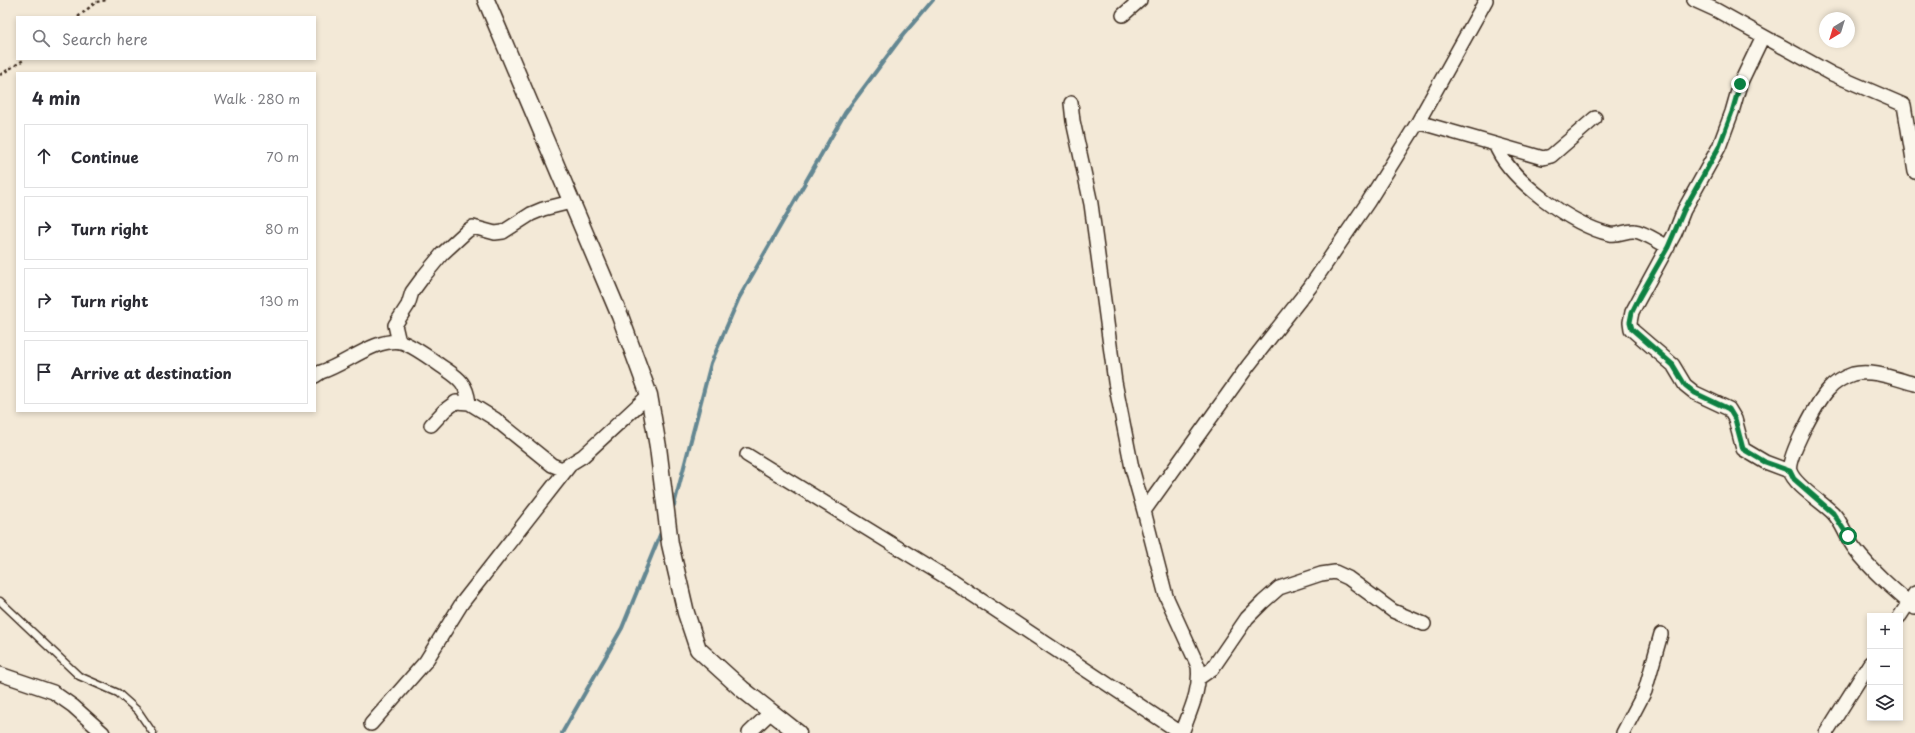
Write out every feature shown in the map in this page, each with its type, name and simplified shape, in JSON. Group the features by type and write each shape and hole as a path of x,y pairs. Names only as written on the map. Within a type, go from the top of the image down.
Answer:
{"street":[{"path":"486,0 624,327 649,396 658,447 670,544 686,613 698,649 719,670 798,733"},
{"path":"1123,14 1140,0"},
{"path":"1144,511 1248,366 1310,287 1368,202 1418,122 1486,0"},
{"path":"1694,0 1832,74 1910,107 1915,172"},
{"path":"1762,36 1740,84 1732,112 1719,147 1684,210 1668,247 1632,312 1630,322 1632,329 1673,365 1685,385 1729,409 1735,419 1743,449 1765,462 1790,471"},
{"path":"747,455 952,581 1181,733 1198,688 1198,666 1166,596 1132,468 1115,382 1091,204 1073,121 1071,103"},
{"path":"1418,122 1543,158 1551,156 1595,118"},
{"path":"1495,144 1504,162 1537,194 1576,221 1611,234 1634,231 1668,247"},
{"path":"399,342 395,325 408,305 412,292 442,254 467,230 473,227 495,233 503,232 531,214 543,209 571,202"},
{"path":"316,375 377,345 399,342 412,348 459,379 467,389 469,403"},
{"path":"1903,613 1913,601 1870,566 1854,547 1833,513 1794,479 1790,471 1790,459 1802,434 1828,390 1840,380 1853,374 1865,372 1915,384"},
{"path":"431,425 445,410 456,402 469,403 495,419 552,465 562,469 583,456 649,396"},
{"path":"371,724 426,661 462,603 570,465"},
{"path":"1199,678 1212,669 1243,623 1279,588 1321,574 1335,572 1348,578 1393,611 1424,624"},
{"path":"1623,733 1645,690 1661,634"},
{"path":"1826,733 1867,668"},
{"path":"0,674 53,692 73,706 103,733"},
{"path":"749,733 771,712"}],"lane":[{"path":"0,601 79,676 118,692 138,711 153,733"}],"path":[{"path":"79,16 96,2 107,0"},
{"path":"0,75 24,60"}],"waterway":[{"path":"674,505 711,363 739,298 845,113 903,35 933,0"},
{"path":"562,733 622,628 662,530"}],"route":[{"path":"1740,84 1732,112 1719,147 1684,210 1668,247 1640,296 1632,312 1630,322 1632,329 1637,334 1673,365 1685,385 1695,393 1729,409 1735,419 1743,449 1754,457 1790,471 1794,479 1833,513 1848,536"}]}
